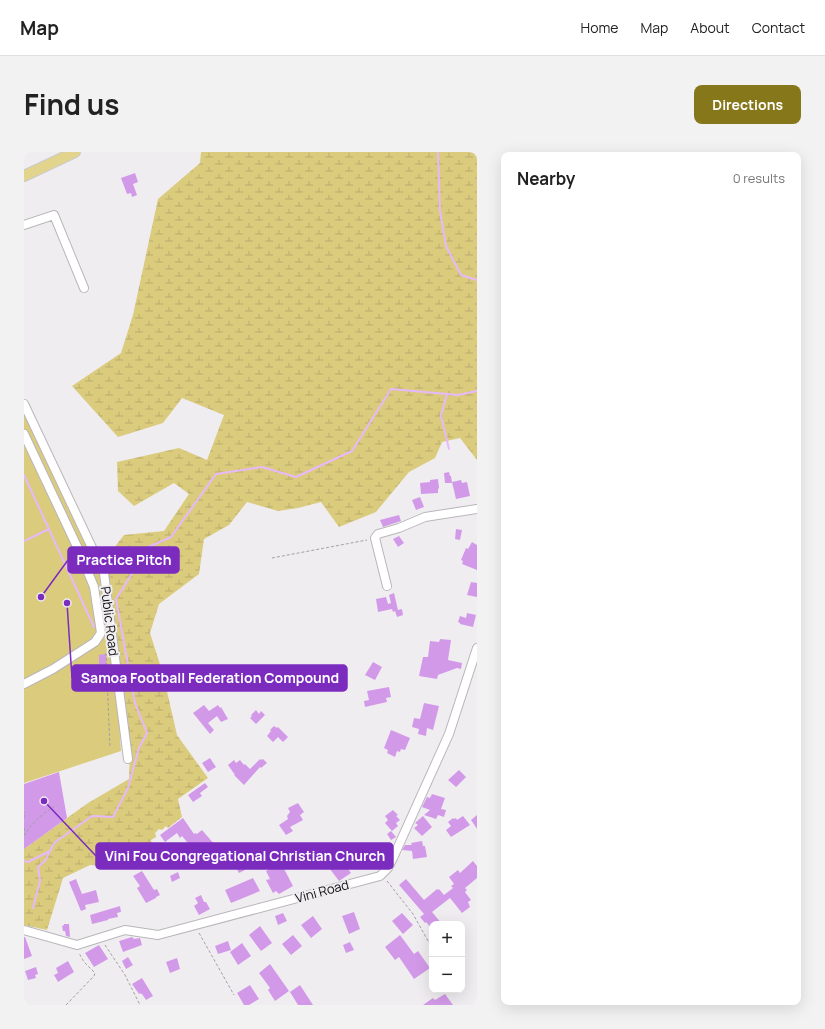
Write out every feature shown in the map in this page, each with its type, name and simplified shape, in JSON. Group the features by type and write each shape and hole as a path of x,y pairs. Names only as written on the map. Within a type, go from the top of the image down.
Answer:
{"main road":[{"path":"24,176 75,152"}],"street":[{"path":"24,226 54,215 84,288"},
{"name":"Public Road","path":"24,404 104,573 128,759"},
{"path":"24,434 81,555 94,587 101,628 101,633 95,642 53,669 24,684"},
{"path":"387,586 375,538 378,534 399,528 425,517 477,509"},
{"path":"380,876 388,868 393,858 449,734 477,648"},
{"name":"Vini Road","path":"76,945 126,930 158,935 380,876"},
{"path":"24,930 76,945"}],"path":[{"path":"272,558 375,538"},
{"path":"106,647 110,748"},
{"path":"24,835 41,816 57,805"},
{"path":"24,818 25,812"},
{"path":"24,828 24,835"},
{"path":"380,876 388,882 413,914 429,943"},
{"path":"194,925 234,995"},
{"path":"101,938 125,975 140,1005"},
{"path":"66,1005 94,976 95,973 84,962 76,945"}],"green space":[{"path":"201,152 477,152 477,460 460,438 442,442 435,458 409,472 376,512 339,527 321,502 278,511 247,502 229,525 204,539 199,574 159,604 150,633 163,674 177,735 208,778 178,799 182,817 168,828 166,826 162,830 159,829 155,833 156,837 151,840 152,844 149,846 154,856 127,868 90,865 63,878 47,930 24,925 24,849 88,803 129,779 130,753 114,661 107,557 124,535 164,531 189,494 174,483 134,506 118,491 117,462 179,448 207,460 224,415 182,398 163,423 118,437 72,386 121,353 133,315 158,199 200,163"},
{"path":"24,406 106,571 113,635 121,751 24,783"}],"building":[{"path":"135,173 138,182 133,184 137,195 132,197 131,193 127,194 121,178"},
{"path":"449,472 452,483 445,483 444,473"},
{"path":"438,479 438,493 421,494 420,483"},
{"path":"461,480 462,483 467,482 470,496 456,499 452,482"},
{"path":"420,497 424,507 416,510 412,500"},
{"path":"399,515 401,521 383,527 380,520"},
{"path":"456,529 462,530 460,540 455,539"},
{"path":"399,536 404,543 398,547 393,539"},
{"path":"472,542 477,545 477,570 462,564 463,561 461,560 466,548 468,549"},
{"path":"471,582 477,583 477,597 467,595"},
{"path":"394,593 398,610 402,609 403,615 397,617 395,611 393,612 392,609 378,612 376,599 386,597 388,604 391,603 389,595"},
{"path":"467,613 476,615 473,627 460,624 458,622 460,616 466,618"},
{"path":"440,639 451,640 448,660 462,663 461,669 457,668 438,675 437,679 419,676 423,657 428,657 430,641 439,642"},
{"path":"106,654 107,683 99,683 99,655"},
{"path":"373,662 382,667 375,680 365,675"},
{"path":"389,687 391,697 386,698 387,702 365,707 364,701 369,700 367,691"},
{"path":"424,703 439,706 433,730 427,728 426,736 418,734 419,729 412,727 414,718 420,719"},
{"path":"204,705 209,711 218,705 220,708 221,707 228,719 221,722 217,716 208,723 214,730 210,734 193,713"},
{"path":"256,710 259,714 261,711 265,715 256,724 250,718"},
{"path":"274,726 277,728 278,727 288,737 283,742 278,737 273,742 267,736"},
{"path":"391,730 410,738 405,750 401,749 400,752 397,751 395,757 387,753 388,750 384,748"},
{"path":"210,758 216,767 208,772 202,763"},
{"path":"260,759 263,759 267,763 261,768 260,767 244,785 234,775 228,765 234,760 236,763 240,760 250,769"},
{"path":"459,770 466,777 456,787 448,780"},
{"path":"59,772 67,818 24,849 24,784"},
{"path":"205,783 208,787 200,793 202,796 193,802 188,795"},
{"path":"432,794 445,798 441,809 446,810 444,817 438,815 436,819 424,815 430,810 422,807 427,797 430,798"},
{"path":"298,803 304,812 300,815 303,820 290,827 293,831 286,835 279,825 288,819 287,816 290,812 288,808"},
{"path":"393,810 398,815 396,816 400,820 396,823 398,826 392,831 385,823 388,820 385,816"},
{"path":"477,815 477,829 471,820"},
{"path":"423,816 432,827 422,836 414,828 418,825 415,823"},
{"path":"463,816 470,825 451,837 446,830 451,826 448,822 453,818 456,818 457,820"},
{"path":"183,818 194,834 197,834 202,830 215,845 203,855 200,850 196,853 182,836 180,838 177,833 165,842 160,835"},
{"path":"391,831 396,837 391,840 387,834"},
{"path":"422,841 423,846 425,846 427,857 413,859 412,851 402,850 405,845 412,845 411,843"},
{"path":"332,847 351,873 339,881 320,856"},
{"path":"239,859 245,870 239,873 233,862"},
{"path":"473,861 477,866 477,878 465,888 467,890 465,892 471,900 468,902 470,907 462,913 450,898 432,912 440,921 429,921 429,926 420,917 424,914 399,885 406,879 424,900 437,889 439,889 444,895 453,888 451,886 454,884 449,877 458,870 460,873"},
{"path":"281,863 293,886 279,894 276,891 273,893 266,880 270,879 266,871"},
{"path":"142,871 154,890 157,889 160,895 146,903 137,888 140,886 133,876"},
{"path":"178,872 180,878 172,882 170,876"},
{"path":"253,878 260,891 231,903 225,890"},
{"path":"76,879 82,894 96,890 99,902 85,905 86,909 81,911 69,882"},
{"path":"201,895 204,902 206,902 210,909 199,915 194,906 198,903 195,898"},
{"path":"120,906 121,912 117,913 118,917 92,924 90,915"},
{"path":"354,912 360,929 349,934 342,916"},
{"path":"283,913 287,921 278,925 275,916"},
{"path":"402,913 413,925 403,934 392,921"},
{"path":"313,916 322,929 311,938 301,925"},
{"path":"64,924 69,924 70,937 66,936 65,931 63,931 62,926"},
{"path":"260,926 272,943 261,951 249,935"},
{"path":"293,935 302,946 291,955 282,944"},
{"path":"400,935 414,954 418,951 429,969 414,979 399,957 395,960 385,947"},
{"path":"24,937 32,956 24,959"},
{"path":"132,937 134,939 140,938 142,945 123,952 119,941"},
{"path":"228,941 231,950 218,954 215,946"},
{"path":"350,942 354,950 346,953 343,945"},
{"path":"242,943 251,956 238,965 230,952"},
{"path":"99,945 108,959 94,967 85,953"},
{"path":"128,957 133,965 126,969 122,961"},
{"path":"177,958 180,969 170,973 166,962"},
{"path":"68,961 74,972 58,982 54,975 58,973 56,968"},
{"path":"270,964 289,991 275,1001 268,990 270,988 259,973"},
{"path":"36,967 38,974 35,975 36,978 28,980 25,971"},
{"path":"142,978 153,996 146,1000 142,994 139,994 132,984"},
{"path":"250,985 259,999 249,1005 244,1005 237,993"},
{"path":"300,985 313,1005 298,1005 290,992"},
{"path":"445,994 453,1005 423,1005 433,998 435,1000"}],"waterway":[{"path":"438,152 440,211 446,246 461,275 477,280"},
{"path":"33,908 40,881 38,867 45,861 54,843 92,816 113,817 128,788 139,748 147,733 135,703 116,599 146,548 171,537 216,474 262,467 296,477 352,451 391,389 458,395 477,391"},
{"path":"447,394 441,416 449,449"},
{"path":"24,475 94,627 98,627"},
{"path":"24,541 49,529"},
{"path":"24,861 28,862 50,851"}],"place":[{"name":"Practice Pitch","path":"41,597"},
{"name":"Samoa Football Federation Compound","path":"67,603"},
{"name":"Vini Fou Congregational Christian Church","path":"44,801"}]}
